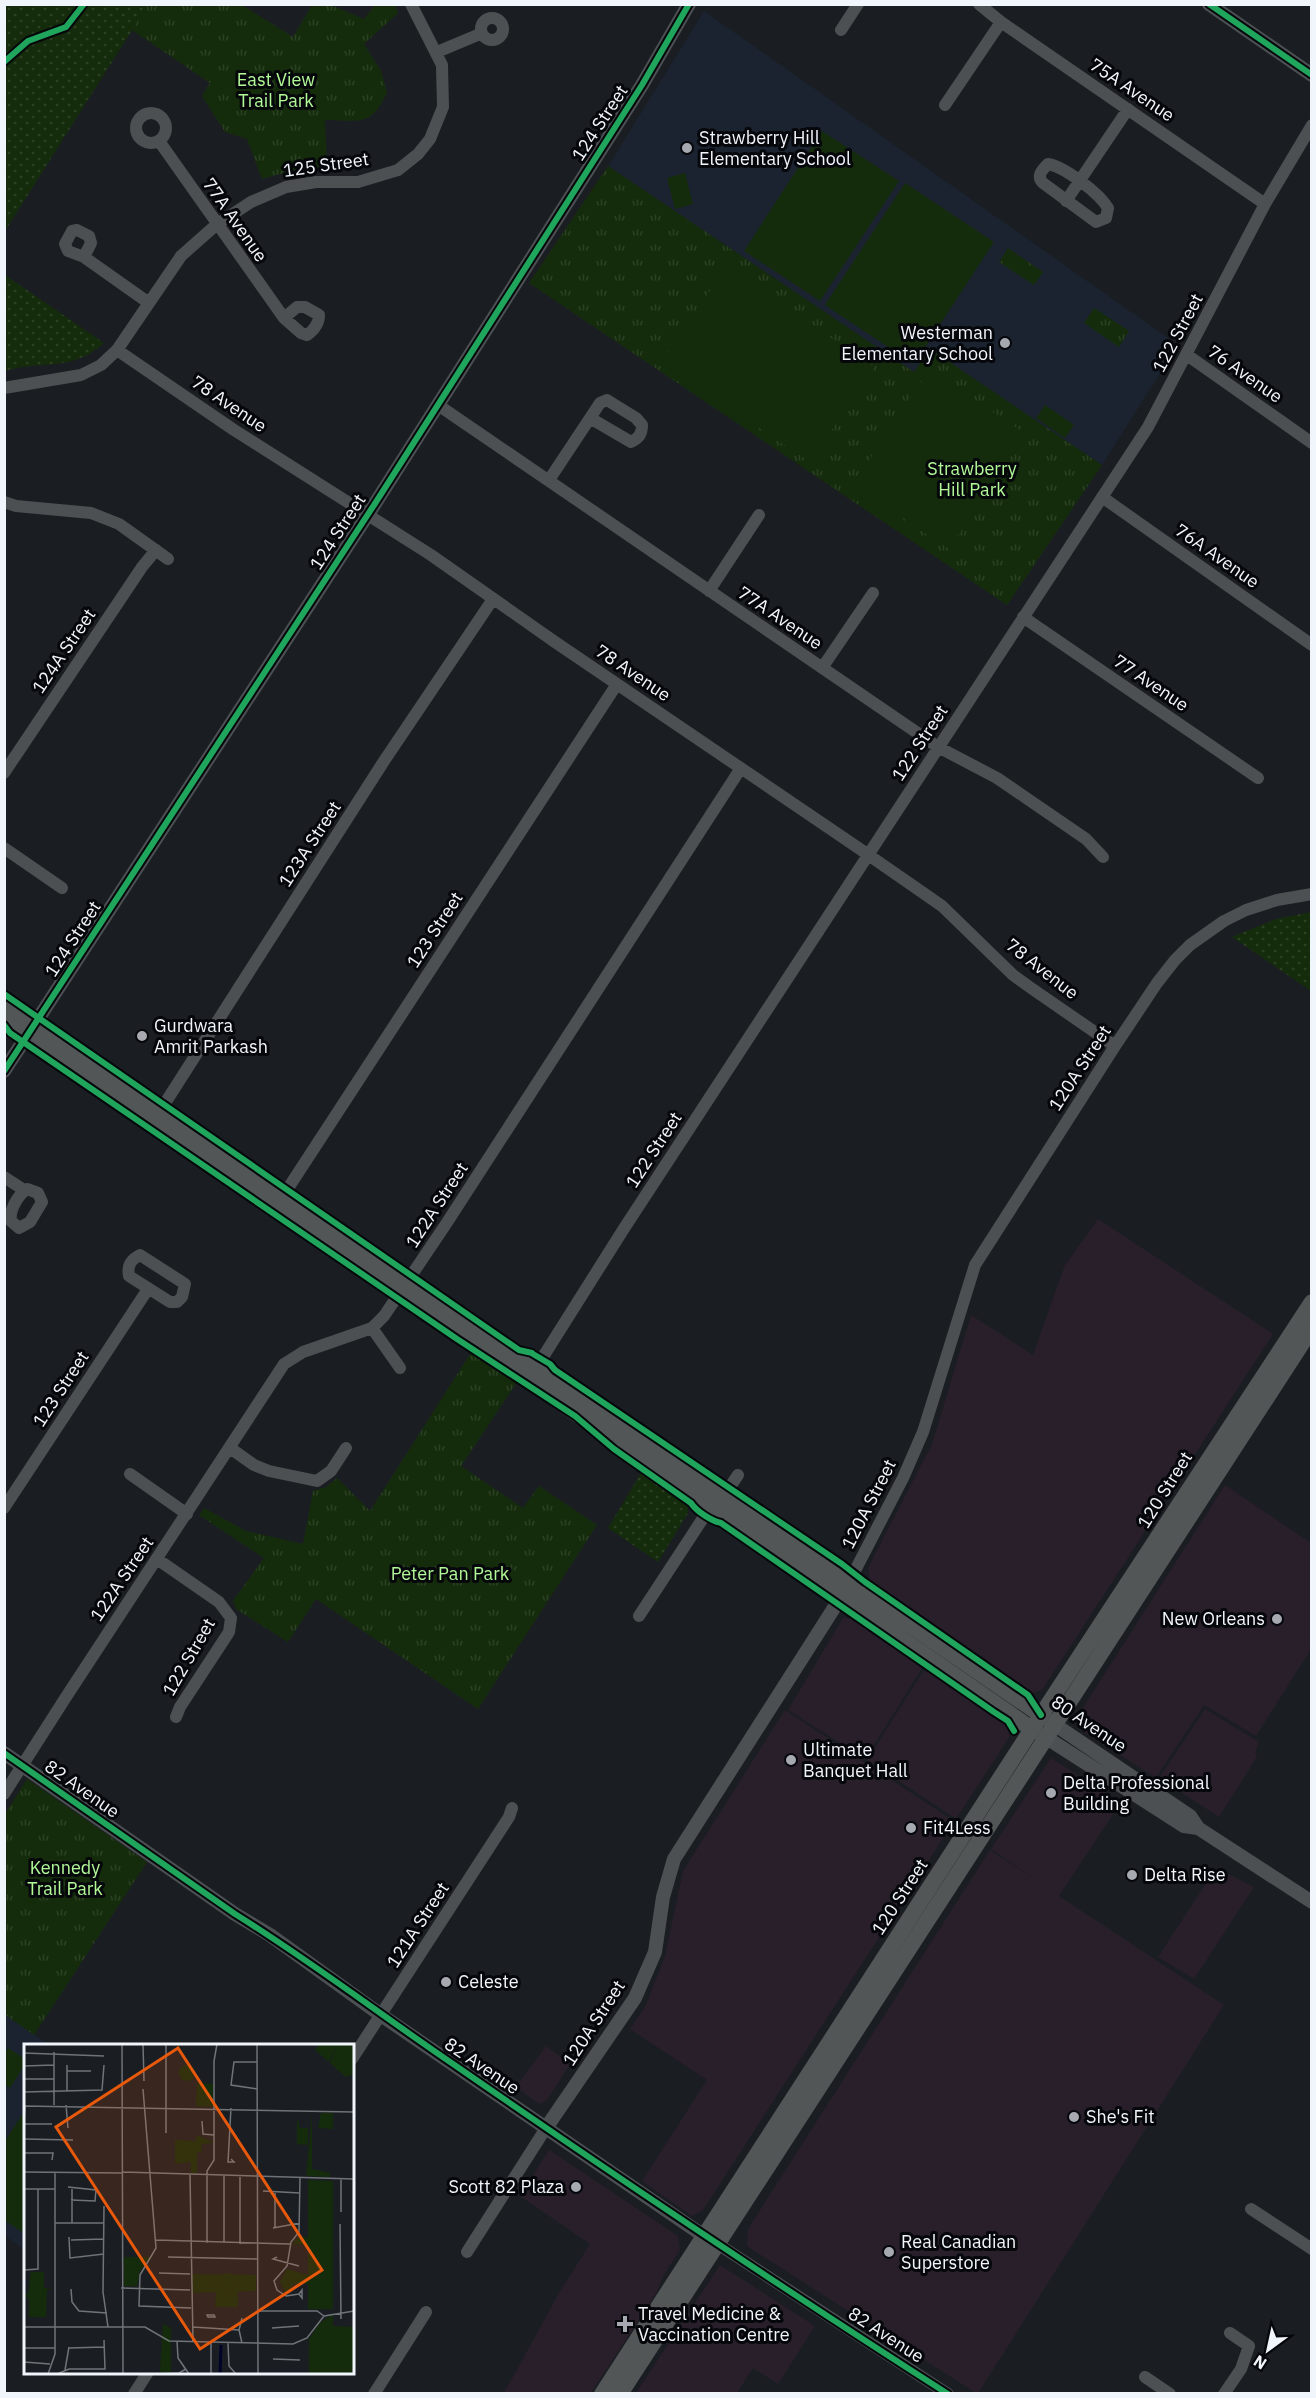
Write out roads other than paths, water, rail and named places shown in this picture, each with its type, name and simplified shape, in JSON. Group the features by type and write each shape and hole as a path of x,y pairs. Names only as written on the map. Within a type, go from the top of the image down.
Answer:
{"main road":[{"name":"80 Avenue","path":"4,1003 32,1029 118,1098 244,1184 404,1287 536,1368 717,1502 1043,1726"},
{"name":"80 Avenue","path":"4,1018 32,1029 160,1111 283,1196 626,1448 717,1502 753,1527 765,1526 845,1590"},
{"path":"118,1098 129,1099 147,1110 160,1111"},
{"path":"244,1184 253,1184 271,1197 283,1196"},
{"path":"1288,1365 1292,1344 1311,1306"},
{"name":"120 Street","path":"602,2394 711,2240 879,1994 1043,1726 1311,1306"},
{"name":"120 Street","path":"620,2394 856,2000 1311,1328"},
{"path":"879,1994 875,1986 881,1971 882,1960"},
{"path":"852,2034 852,2024 860,2008 856,2000"}],"street":[{"name":"125 Street","path":"4,388 81,375 101,365 117,350 181,256 216,225 250,202 285,187 316,182 358,182 398,170 418,154 430,139 443,107 442,65 411,4"},
{"path":"841,30 858,4"},
{"name":"75A Avenue","path":"980,4 1001,22 1265,204"},
{"path":"1209,4 1311,75"},
{"name":"124 Street","path":"4,1071 438,405 642,84 688,5"},
{"path":"945,105 1001,22"},
{"path":"437,52 480,34"},
{"path":"1066,201 1128,109"},
{"name":"122 Street","path":"536,1368 623,1230 1148,427 1265,204 1311,125"},
{"name":"77A Avenue","path":"159,141 216,225 284,318"},
{"path":"1048,164 1058,166 1079,181 1106,204 1108,208 1106,218 1101,222 1096,222 1042,183 1041,171 1048,164"},
{"path":"84,257 148,303"},
{"name":"78 Avenue","path":"117,350 234,430 368,514 868,854 942,906 1022,981 1115,1046"},
{"name":"76 Avenue","path":"1187,355 1311,443"},
{"name":"77A Avenue","path":"438,405 938,747 1006,784 1086,839 1103,857"},
{"path":"549,480 590,418"},
{"name":"76A Avenue","path":"1102,497 1311,645"},
{"path":"4,502 16,506 91,513 119,524 168,559"},
{"path":"709,591 759,515"},
{"name":"124A Street","path":"4,773 142,567 156,550"},
{"path":"822,668 873,593"},
{"name":"123A Street","path":"160,1111 384,761 493,599"},
{"name":"77 Avenue","path":"1023,617 1258,778"},
{"name":"123 Street","path":"283,1196 616,684"},
{"name":"122A Street","path":"4,1794 279,1370 290,1359 303,1352 372,1328 384,1316 741,768"},
{"path":"4,848 62,888"},
{"name":"120A Street","path":"467,2252 546,2128 634,1998 655,1952 663,1897 674,1859 845,1590 924,1432 975,1265 1115,1046 1175,960 1190,945 1224,921 1246,910 1277,900 1311,894"},
{"path":"4,1177 24,1191"},
{"path":"140,1255 184,1284 182,1296 177,1302 170,1302 148,1289 129,1276 128,1268 133,1258 140,1255"},
{"name":"123 Street","path":"4,1508 148,1289"},
{"path":"372,1328 400,1368"},
{"path":"230,1448 254,1465 269,1471 317,1481 331,1472 346,1448"},
{"path":"130,1474 187,1514"},
{"path":"639,1616 738,1474"},
{"name":"122 Street","path":"157,1559 219,1602 230,1614 229,1632 180,1707 176,1718"},
{"name":"80 Avenue","path":"1043,1726 1184,1826 1198,1828 1311,1902"},
{"name":"82 Avenue","path":"4,1754 711,2240 948,2394"},
{"name":"121A Street","path":"354,2056 509,1817 512,1808"},
{"path":"1251,2209 1311,2249"},
{"path":"374,2394 426,2312"},
{"path":"1224,2394 1241,2369 1249,2346 1230,2333"},
{"path":"134,2394 147,2374"},
{"path":"1145,2377 1170,2394"}],"place":[{"name":"Strawberry Hill Elementary School","path":"687,148"},
{"name":"Westerman Elementary School","path":"1005,343"},
{"name":"Gurdwara Amrit Parkash","path":"142,1036"},
{"name":"New Orleans","path":"1277,1619"},
{"name":"Ultimate Banquet Hall","path":"791,1760"},
{"name":"Delta Professional Building","path":"1051,1793"},
{"name":"Fit4Less","path":"911,1828"},
{"name":"Delta Rise","path":"1132,1875"},
{"name":"Celeste","path":"446,1982"},
{"name":"She's Fit","path":"1074,2117"},
{"name":"Scott 82 Plaza","path":"576,2187"},
{"name":"Real Canadian Superstore","path":"889,2252"},
{"name":"Travel Medicine & Vaccination Centre","path":"625,2324"}],"park label":[{"name":"East View Trail Park","path":"276,90"},
{"name":"Strawberry Hill Park","path":"972,479"},
{"name":"Peter Pan Park","path":"450,1574"},
{"name":"Kennedy Trail Park","path":"65,1878"}]}
